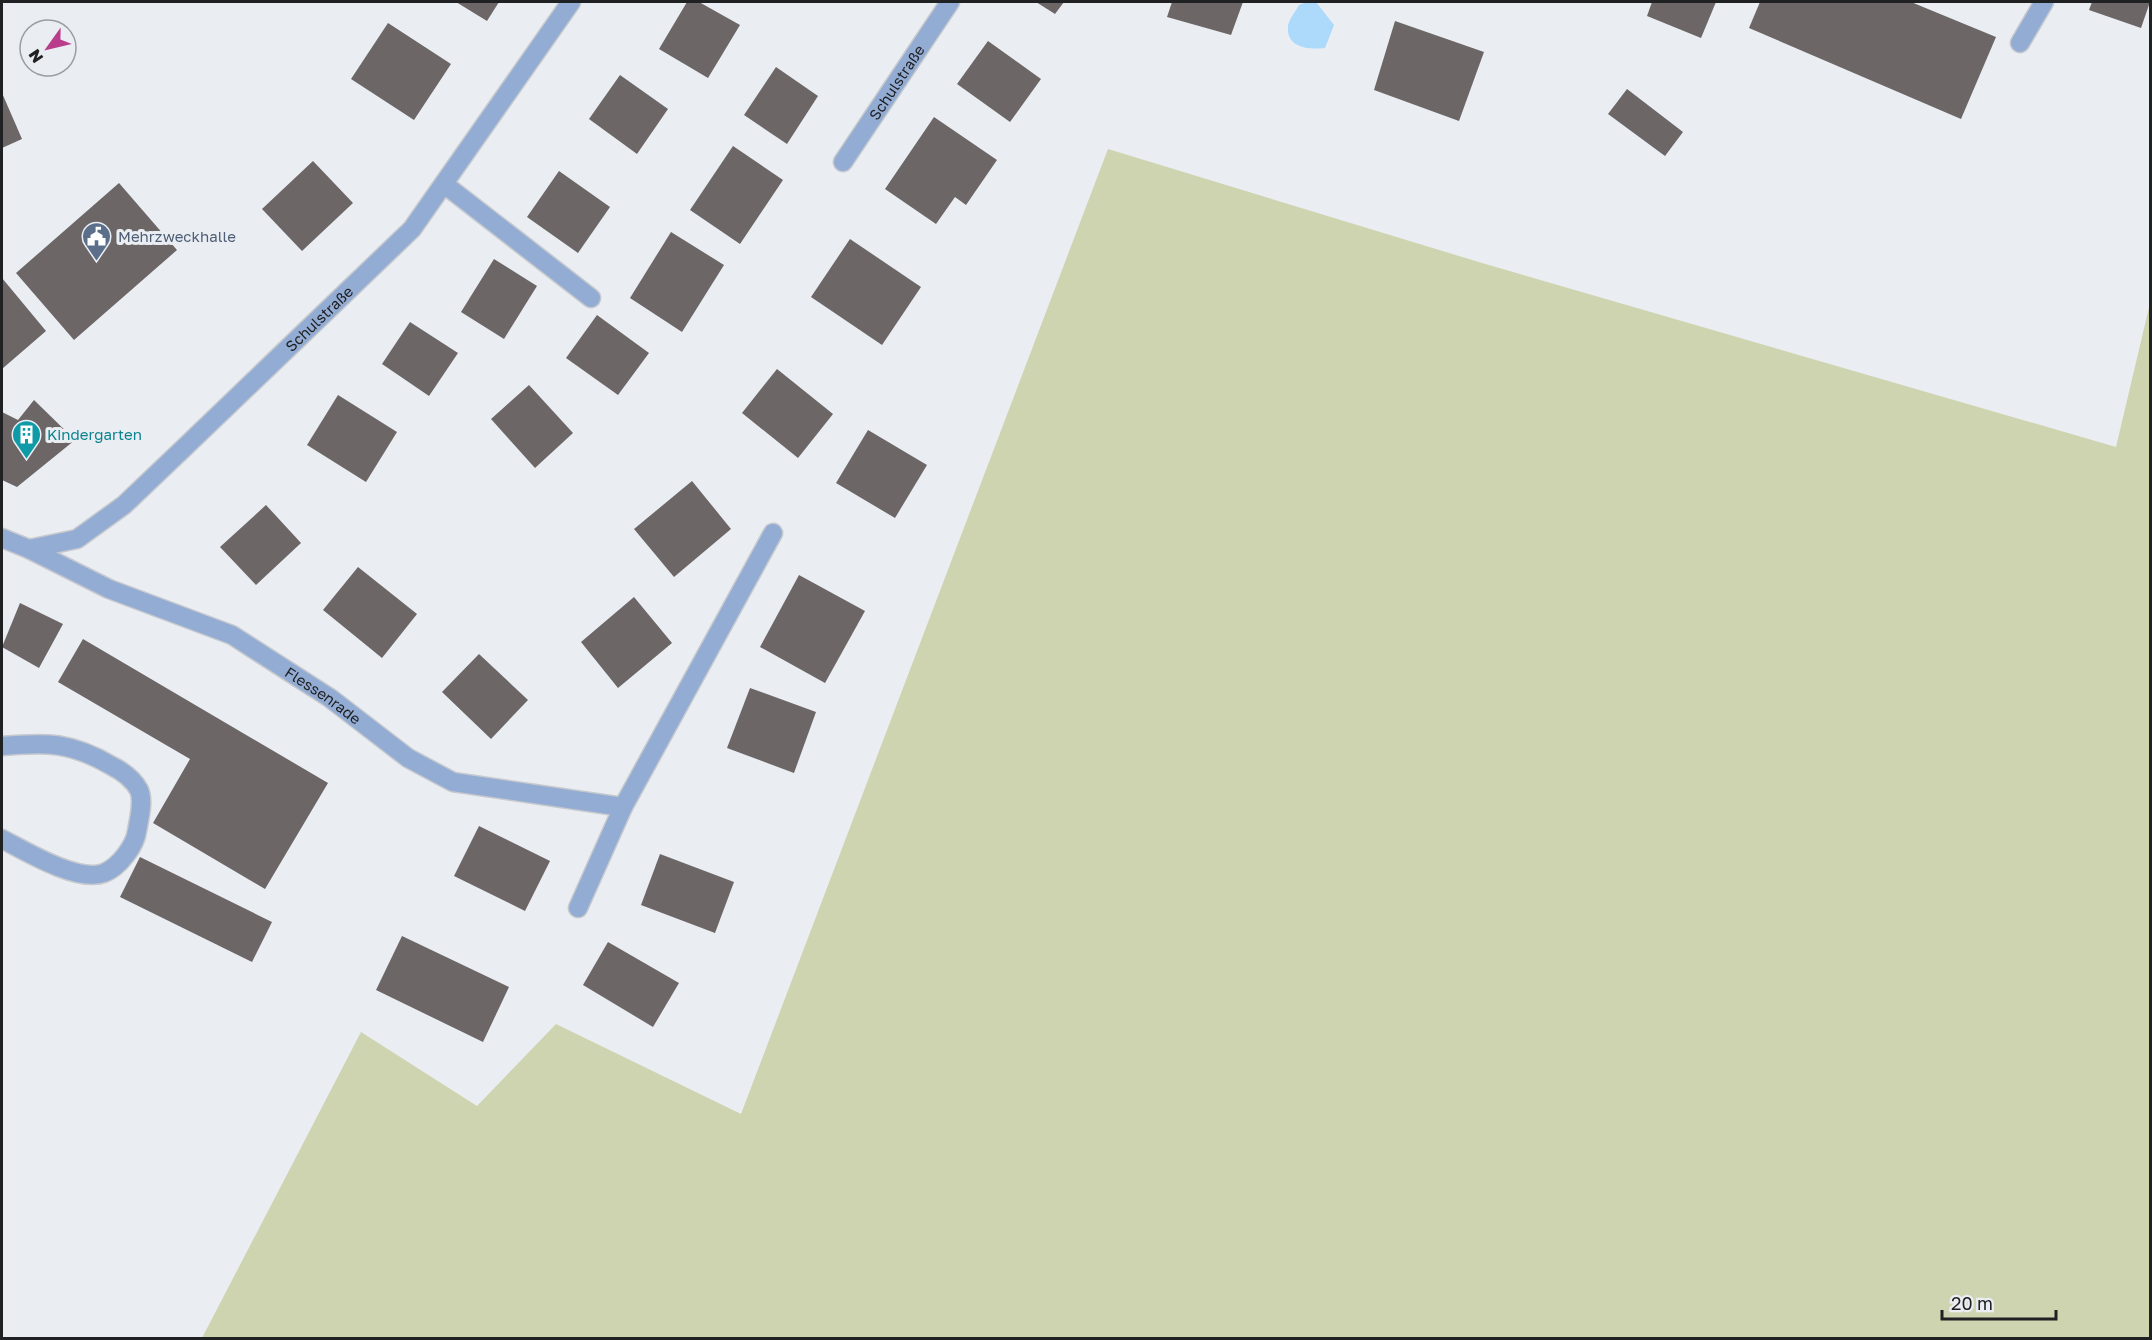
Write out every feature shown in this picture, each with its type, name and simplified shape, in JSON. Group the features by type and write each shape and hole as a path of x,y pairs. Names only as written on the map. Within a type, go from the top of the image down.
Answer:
{"street":[{"name":"Schulstraße","path":"29,549 77,539 124,505 412,229 571,2"},
{"name":"Schulstraße","path":"843,162 950,2"},
{"path":"2020,43 2044,2"},
{"path":"444,184 591,298"},
{"path":"578,908 623,807 773,533"},
{"path":"2,538 29,549"},
{"name":"Flessenrade","path":"29,549 109,589 232,635 330,698 408,758 453,782 623,807"},
{"path":"2,746 42,742 69,746 92,754 125,773 139,790 141,802 136,838 122,859 104,874 76,873 51,865 2,839"}],"green space":[{"path":"1108,149 1482,263 2116,447 2150,303 2150,1338 202,1338 361,1032 477,1106 556,1024 741,1114"}],"water":[{"path":"1316,2 1334,25 1325,48 1313,49 1300,46 1288,34 1288,24 1292,16 1299,5"}],"building":[{"path":"456,2 499,2 487,21"},
{"path":"687,2 699,2 740,25 708,78 659,49"},
{"path":"1036,2 1064,2 1055,14"},
{"path":"1172,2 1243,2 1231,35 1167,17"},
{"path":"1652,2 1716,2 1701,38 1647,16"},
{"path":"1760,2 1911,2 1996,37 1961,119 1749,28"},
{"path":"2092,2 2150,2 2141,28 2089,10"},
{"path":"1395,21 1484,52 1459,121 1374,90"},
{"path":"388,23 451,64 414,120 351,79"},
{"path":"988,41 1041,79 1010,122 957,84"},
{"path":"776,67 818,96 787,144 744,115"},
{"path":"620,75 668,109 637,154 589,119"},
{"path":"1627,89 1683,132 1665,156 1608,114"},
{"path":"2,93 22,139 2,148"},
{"path":"934,117 997,160 966,205 955,197 936,224 885,189"},
{"path":"733,146 783,180 740,244 690,210"},
{"path":"313,161 353,203 302,251 262,209"},
{"path":"559,171 610,207 578,253 527,217"},
{"name":"Mehrzweckhalle","path":"119,183 177,250 74,340 16,273"},
{"path":"671,232 724,265 682,332 630,298"},
{"path":"850,239 921,287 882,345 811,297"},
{"path":"494,259 537,286 504,339 461,312"},
{"path":"2,278 46,331 2,369"},
{"path":"597,315 649,353 618,395 566,358"},
{"path":"410,322 458,353 429,396 382,364"},
{"path":"777,369 833,414 798,458 742,413"},
{"path":"529,385 573,433 535,468 491,419"},
{"path":"338,395 397,432 366,482 307,445"},
{"name":"Kindergarten","path":"34,400 75,440 17,487 2,480 2,412 18,420"},
{"path":"868,430 927,465 895,518 836,483"},
{"path":"692,481 731,529 674,577 634,529"},
{"path":"266,505 301,543 256,585 220,547"},
{"path":"358,567 417,614 382,658 323,610"},
{"path":"799,575 865,611 825,683 760,647"},
{"path":"634,597 672,643 618,688 581,642"},
{"path":"20,603 63,624 39,668 2,647"},
{"path":"83,639 328,783 265,889 153,823 190,759 58,682"},
{"path":"479,654 528,700 491,739 442,692"},
{"path":"750,688 816,712 794,773 727,748"},
{"path":"479,826 550,861 525,911 454,876"},
{"path":"660,854 734,882 715,933 641,905"},
{"path":"140,857 272,922 252,962 120,897"},
{"path":"402,936 509,987 483,1042 376,990"},
{"path":"608,942 679,983 653,1027 583,985"}],"place":[{"name":"Mehrzweckhalle","path":"97,262"},
{"name":"Kindergarten","path":"26,460"}]}
